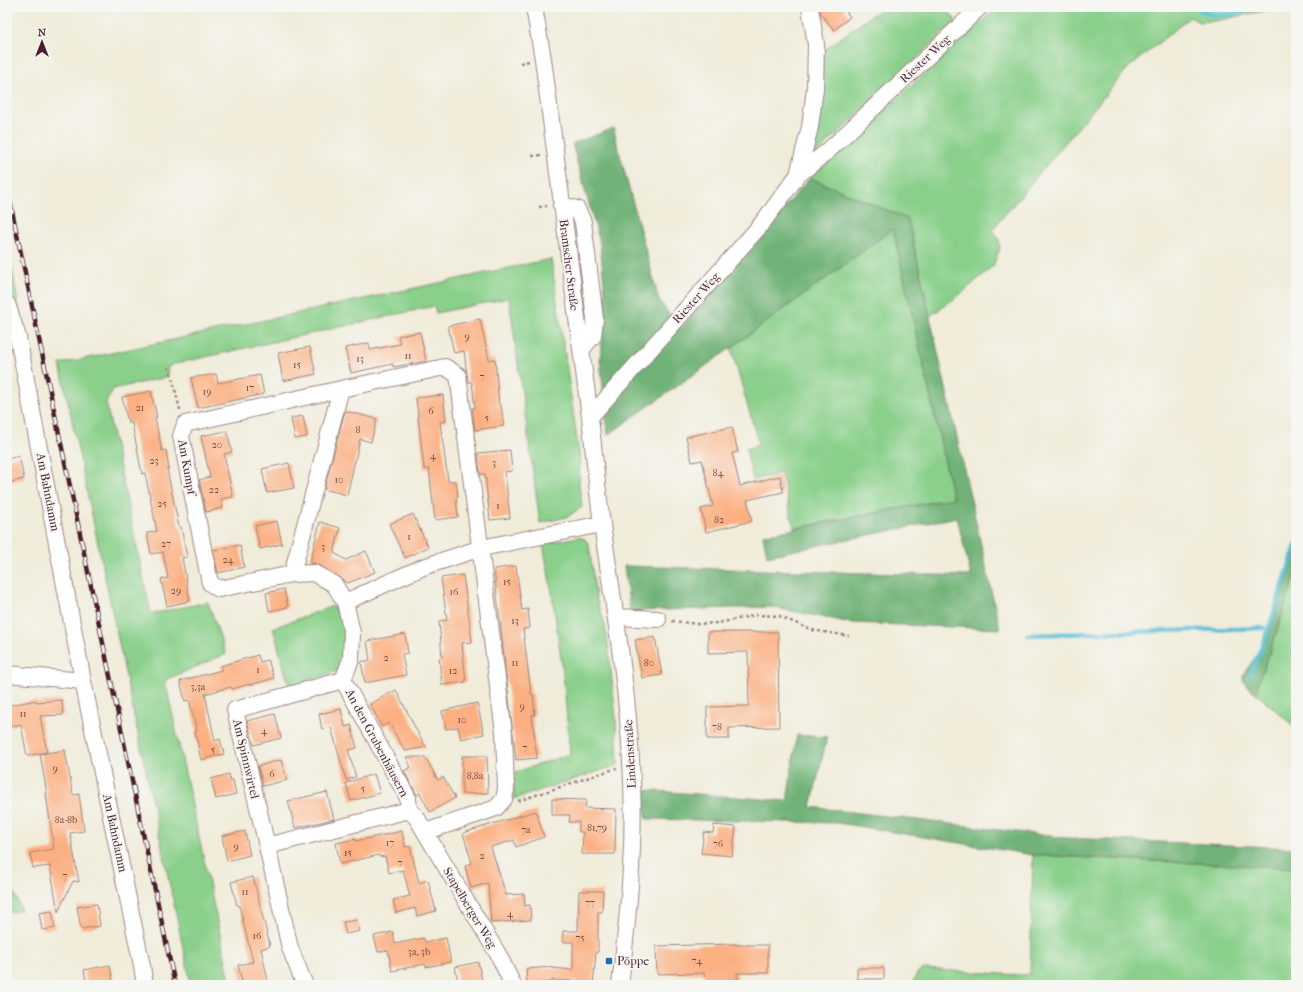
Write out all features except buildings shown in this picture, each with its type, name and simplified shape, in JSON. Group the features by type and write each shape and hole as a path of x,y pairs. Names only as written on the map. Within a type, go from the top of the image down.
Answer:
{"street":[{"name":"Bramscher Straße","path":"534,7 543,59 590,417 602,524"},
{"name":"Riester Weg","path":"798,175 810,128 815,88 816,45 810,7"},
{"name":"Riester Weg","path":"590,417 760,226 798,175 828,150 980,7"},
{"name":"Am Bahndamm","path":"7,304 18,337 84,681 141,958 145,985"},
{"name":"Am Kumpf","path":"345,602 334,584 314,573 292,574 220,589 210,583 181,436 186,424 445,367 458,375 481,548"},
{"path":"292,574 341,389"},
{"path":"345,602 423,567 481,548 602,524"},
{"name":"Lindenstraße","path":"602,524 627,703 632,763 632,854 620,985"},
{"path":"426,832 496,808 504,799 506,789 504,733 481,548"},
{"name":"An den Grubenhäusern","path":"345,602 352,633 351,659 343,680 408,798 409,810 417,818 426,832"},
{"path":"616,617 658,619"},
{"path":"7,674 84,681"},
{"name":"Am Spinnwirtel","path":"304,983 290,948 235,710 343,680"},
{"path":"267,846 409,810"},
{"name":"Stapelberger Weg","path":"426,832 498,954 513,985"}],"path":[{"path":"168,367 172,376 182,418 186,424"},
{"path":"658,619 698,624 718,623 757,615 779,616 812,630 849,636"},
{"path":"504,799 513,803 632,763"}],"green space":[{"path":"883,7 946,7 956,21 815,155 812,153 822,103 823,51"},
{"path":"998,7 1284,7 1215,21 1199,22 1190,17 1128,68 992,230 999,239 1000,248 993,266 962,293 930,316 908,219 810,178"},
{"path":"614,128 659,300 680,329 810,178 908,219 1000,629 852,623 771,607 630,611 624,566 971,576 957,517 767,556 763,535 953,498 893,229 731,348 608,435 600,360 605,292 600,243 572,144"},
{"path":"893,229 953,498 794,528 781,473 753,480 746,449 759,445 731,348"},
{"path":"7,244 23,329 7,298"},
{"path":"551,259 580,460 579,485 582,507 567,517 540,523 509,298 436,313 434,306 174,364 168,367 167,377 113,389 106,403 151,614 208,602 226,654 165,680 231,985 191,985 60,364"},
{"path":"578,537 585,539 589,545 596,598 604,621 616,719 618,765 514,799 513,773 570,754 563,673 552,593 543,544"},
{"path":"1296,552 1296,573 1264,669 1259,679 1259,690 1256,693 1247,686 1243,680 1243,676 1267,641"},
{"path":"1296,573 1296,728 1256,693 1259,690 1259,679 1264,669"},
{"path":"333,606 344,623 346,641 341,670 289,686 273,628"},
{"path":"797,735 827,737 811,807 1066,838 1296,848 1296,868 1033,855 838,823 646,819 645,790 787,801"},
{"path":"1033,855 1296,868 1296,985 912,985 917,973 923,969 1019,975 1030,974"},
{"path":"7,873 21,910 7,913"}],"waterway":[{"path":"1196,7 1203,12 1220,15 1237,13 1262,7"},
{"path":"1250,674 1266,637 1296,545"},
{"path":"1027,635 1264,628"}],"railway":[{"path":"7,187 175,985"}],"place":[{"name":"Pöppe","path":"609,961"}]}
